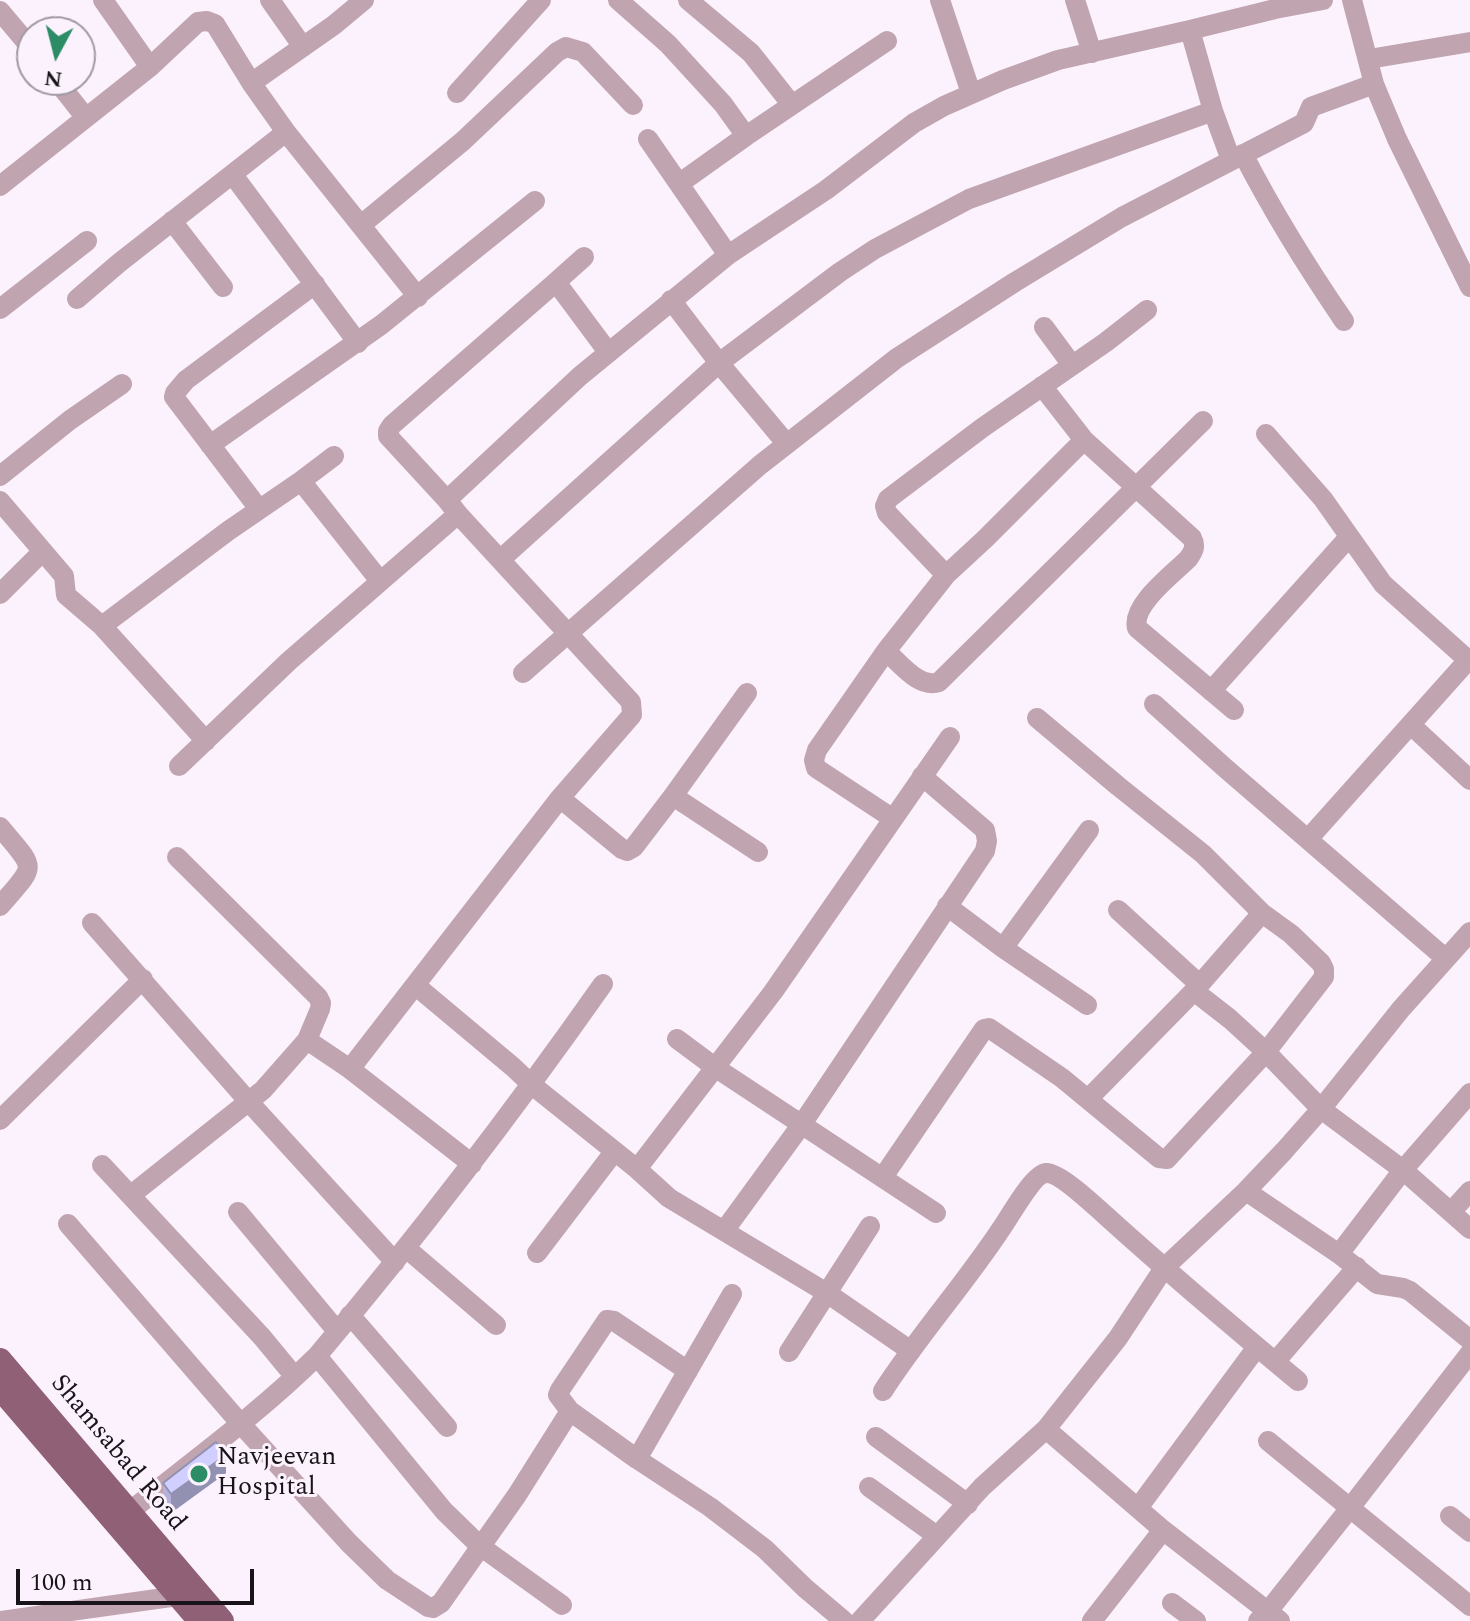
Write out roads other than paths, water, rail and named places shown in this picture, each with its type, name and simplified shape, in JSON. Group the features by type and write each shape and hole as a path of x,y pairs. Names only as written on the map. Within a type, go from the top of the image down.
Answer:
{"main road":[{"name":"Shamsabad Road","path":"0,1360 222,1621"},
{"name":"Shamsabad Road","path":"0,1388 200,1621"}],"street":[{"path":"103,0 150,67"},
{"path":"270,0 303,47"},
{"path":"252,84 364,0"},
{"path":"457,93 541,0"},
{"path":"618,0 668,44 723,104 746,136"},
{"path":"688,0 751,53 792,105"},
{"path":"940,0 971,93"},
{"path":"1075,0 1092,53"},
{"path":"179,766 289,661 380,581 569,386 728,255 826,190 914,123 971,93 1058,60 1190,30 1273,4 1323,0"},
{"path":"1352,0 1374,84 1403,153 1470,287"},
{"path":"0,11 16,30"},
{"path":"4,175 86,118 150,67 198,22 207,21 215,24 286,132 418,297"},
{"path":"1190,30 1213,111 1237,157 1344,321"},
{"path":"680,183 887,41"},
{"path":"1369,59 1470,42"},
{"path":"361,225 463,141 566,47 583,52 633,105"},
{"path":"523,673 786,443 897,358 1122,217 1304,123 1311,107 1374,84"},
{"path":"69,96 86,118"},
{"path":"501,559 719,363 875,249 969,199 1213,111"},
{"path":"77,299 286,132"},
{"path":"648,139 728,255"},
{"path":"233,175 358,343"},
{"path":"210,445 358,343 535,201"},
{"path":"172,221 223,287"},
{"path":"0,309 87,241"},
{"path":"350,1069 560,798 632,715 631,702 388,436 392,425 584,257"},
{"path":"556,282 608,352"},
{"path":"259,509 174,397 186,380 208,362 315,284"},
{"path":"671,300 786,443"},
{"path":"946,575 887,513 885,506 888,499 1147,310"},
{"path":"1044,327 1072,365"},
{"path":"0,476 70,420 122,384"},
{"path":"1042,386 1084,440 1192,538 1193,551 1188,559 1141,605 1137,628 1234,710"},
{"path":"886,651 920,680 933,684 939,682 1203,421"},
{"path":"1266,434 1323,499 1383,584 1469,659 1309,838"},
{"path":"892,818 816,768 814,760 817,750 886,651 946,575 1084,440"},
{"path":"102,626 334,456"},
{"path":"301,481 380,581"},
{"path":"0,501 64,576 66,595 102,626 206,741"},
{"path":"1211,691 1349,537"},
{"path":"0,594 43,551"},
{"path":"560,798 627,851 634,847 673,796 747,693"},
{"path":"1154,704 1445,958"},
{"path":"883,1177 984,1029 989,1028 1062,1078 1159,1158 1167,1159 1266,1052 1324,977 1321,963 1291,934 1262,913 1203,854 1037,718"},
{"path":"1411,725 1470,780"},
{"path":"637,1169 786,974 950,737"},
{"path":"724,1231 802,1124 985,851 985,830 922,776"},
{"path":"673,796 758,852"},
{"path":"0,827 27,859 29,867 27,875 0,906"},
{"path":"1003,948 1089,830"},
{"path":"131,1195 263,1090 307,1040 321,1003 177,857"},
{"path":"947,906 1087,1005"},
{"path":"1118,910 1321,1109 1403,1170 1470,1229"},
{"path":"1088,1099 1197,988 1262,913"},
{"path":"92,923 249,1102 401,1255 496,1325"},
{"path":"860,1621 982,1487 1046,1429 1118,1338 1164,1268 1284,1151 1401,1009 1470,932"},
{"path":"0,1120 143,979"},
{"path":"129,1512 317,1356 472,1164 603,984"},
{"path":"415,985 678,1205 827,1293 911,1351"},
{"path":"677,1039 936,1213"},
{"path":"307,1040 350,1069 472,1164"},
{"path":"1339,1254 1403,1170 1470,1093"},
{"path":"537,1253 614,1152"},
{"path":"102,1165 262,1337 295,1377"},
{"path":"883,1391 1030,1186 1045,1173 1080,1192 1298,1381"},
{"path":"1246,1191 1339,1254 1377,1284 1410,1291 1470,1340"},
{"path":"1451,1212 1470,1191"},
{"path":"238,1212 447,1427"},
{"path":"68,1224 240,1423 349,1543 378,1572 428,1607 433,1608 441,1603 517,1495 570,1411"},
{"path":"789,1352 870,1226"},
{"path":"1275,1362 1357,1267"},
{"path":"637,1459 732,1294"},
{"path":"688,1371 614,1321 607,1320 560,1390 560,1398 570,1411 710,1507 765,1549 844,1621"},
{"path":"1138,1508 1257,1347"},
{"path":"1046,1429 1269,1617 1470,1353"},
{"path":"317,1356 444,1511 480,1546 562,1605"},
{"path":"876,1437 968,1504"},
{"path":"1268,1441 1470,1606"},
{"path":"869,1487 937,1536"},
{"path":"1450,1516 1470,1532"},
{"path":"1092,1621 1163,1530"},
{"path":"1,1618 178,1596"},
{"path":"1172,1603 1196,1621"}],"place":[{"name":"Navjeevan Hospital","path":"199,1474"}]}
